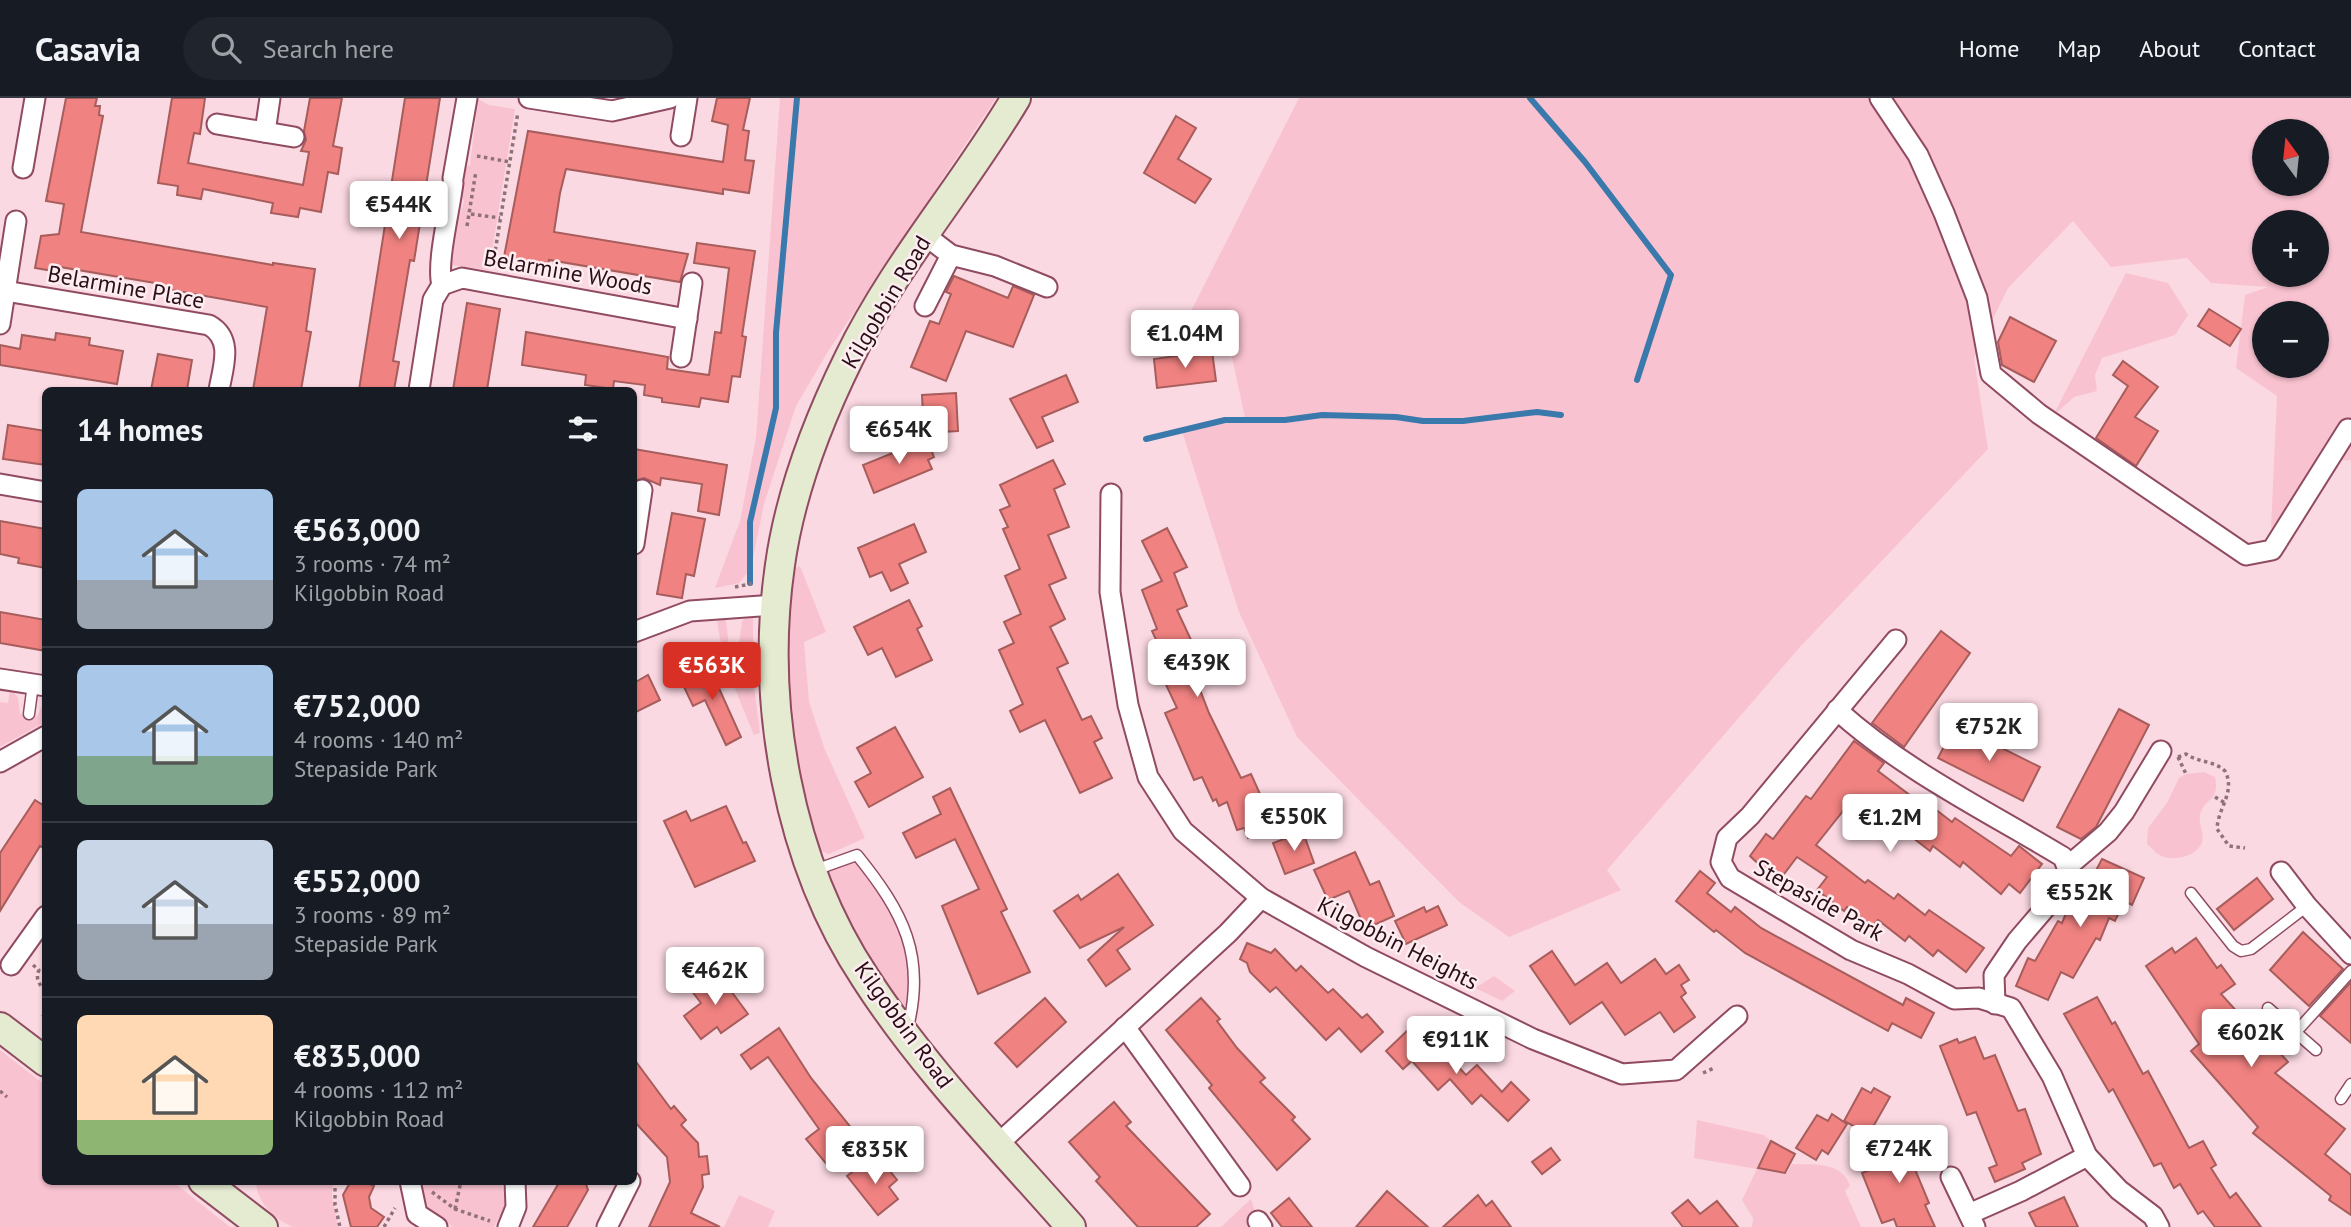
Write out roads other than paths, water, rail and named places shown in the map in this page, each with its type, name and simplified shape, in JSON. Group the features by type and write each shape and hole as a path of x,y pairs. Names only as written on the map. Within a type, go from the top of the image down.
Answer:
{"street":[{"path":"23,169 35,98"},
{"path":"265,132 270,98"},
{"path":"419,387 433,300 442,285 438,271 467,98"},
{"path":"524,104 612,111 670,98"},
{"path":"681,136 687,98"},
{"name":"Kilgobbin Road","path":"1016,98 884,296 850,356 817,430 802,469 786,532 776,605 774,682 783,768 796,823 812,871 864,978 906,1035 1071,1227"},
{"path":"1880,98 1918,155 1944,213 1977,298 1991,374 2039,414 2246,555 2272,550 2348,429"},
{"path":"217,124 295,137"},
{"path":"0,324 16,220"},
{"path":"926,236 951,255 995,266 1047,287"},
{"path":"925,306 951,255"},
{"name":"Belarmine Woods","path":"442,285 462,278 687,319"},
{"path":"681,358 692,283"},
{"name":"Belarmine Place","path":"5,291 209,325 219,331 224,340 219,387"},
{"path":"0,484 42,491"},
{"path":"637,511 642,490"},
{"name":"Kilgobbin Heights","path":"1111,494 1110,592 1129,705 1148,777 1184,831 1261,898 1366,957 1533,1039 1622,1074 1676,1070 1737,1016"},
{"path":"637,631 690,611 776,605"},
{"name":"Stepaside Park","path":"1896,640 1749,816 1727,838 1721,862 1730,878 1851,950 1908,974 1954,999 1979,998 2011,1008 2052,1076 2087,1156 2119,1190 2152,1216 2159,1227"},
{"path":"0,679 39,685"},
{"path":"1837,710 1860,732 1907,763 2063,857 2069,872 2058,893 2017,941 1994,975 1995,1004"},
{"path":"0,762 42,738"},
{"path":"2067,867 2108,832 2163,758"},
{"path":"2281,872 2307,906 2351,954"},
{"path":"999,1143 1228,933 1261,898"},
{"path":"14,960 42,922"},
{"path":"0,1027 42,1059"},
{"path":"1125,1027 1240,1186"},
{"path":"1951,1177 1972,1221 2087,1156"},
{"path":"410,1185 416,1214 437,1227"},
{"path":"500,1225 516,1207 514,1185"},
{"path":"607,1227 628,1185"},
{"path":"220,1186 263,1227"}],"lane":[{"path":"29,714 39,685"},
{"path":"812,871 857,855 880,884 908,932 915,978 913,1009 906,1035"},
{"path":"2191,893 2233,946 2241,951 2251,949 2307,906"},
{"path":"2296,1032 2351,971"},
{"path":"2268,1008 2316,1050"},
{"path":"2341,1099 2351,1084"}],"waterway":[{"path":"750,583 750,522 776,408 776,333 797,98"},
{"path":"1530,98 1585,162 1671,275 1637,380"},
{"path":"1146,439 1225,420 1285,420 1322,415 1463,421 1537,412 1561,415"}]}
